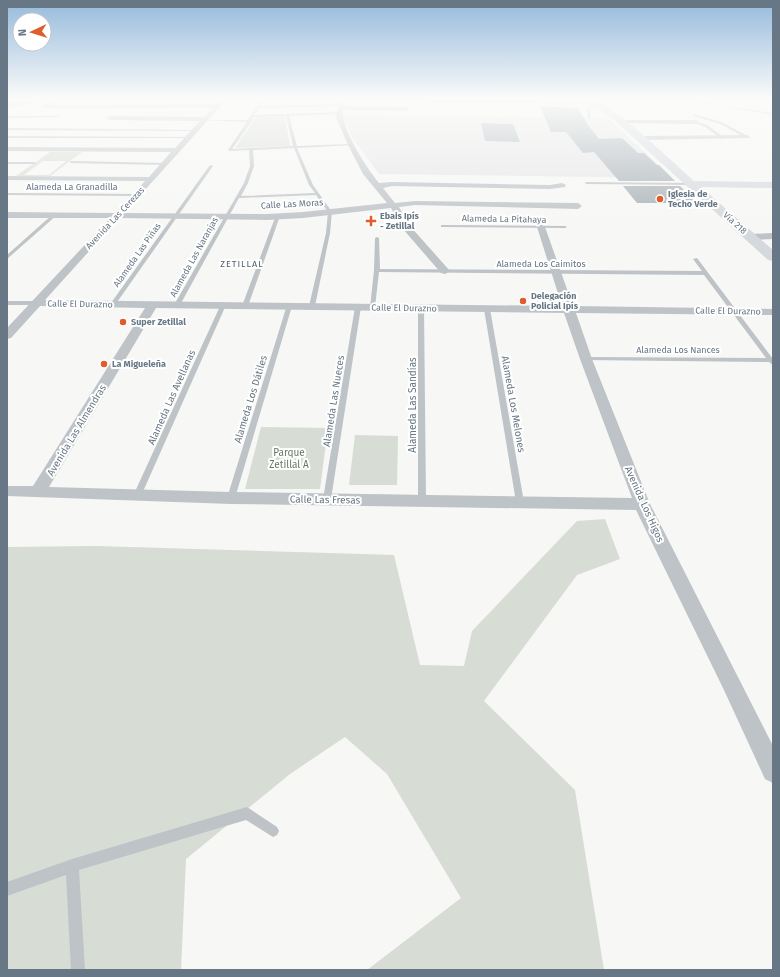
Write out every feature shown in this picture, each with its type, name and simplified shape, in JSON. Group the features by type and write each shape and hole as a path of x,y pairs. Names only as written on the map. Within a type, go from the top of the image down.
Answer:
{"main road":[{"name":"Vía 218","path":"647,145 773,257"},
{"path":"692,184 773,185"}],"street":[{"name":"Avenida Las Cerezas","path":"7,335 165,164 181,145"},
{"path":"351,145 367,174 393,205 406,227 445,271"},
{"path":"7,149 176,150"},
{"path":"7,178 151,179"},
{"path":"376,186 392,184 550,187 562,185"},
{"name":"Calle Las Moras","path":"7,215 278,216 415,203 578,206"},
{"name":"Avenida Los Higos","path":"542,227 556,273 586,359 642,504 728,676 773,771"},
{"path":"750,237 773,236"},
{"name":"Calle El Durazno","path":"36,303 773,312"},
{"name":"Avenida Las Almendras","path":"37,493 152,305"},
{"name":"Calle Las Fresas","path":"7,492 422,502 642,504"}],"lane":[{"path":"234,145 230,150 351,145"},
{"path":"295,147 311,185 330,212 328,233 312,306"},
{"name":"Alameda Las Naranjas","path":"177,305 246,183 252,166 251,149"},
{"path":"71,162 165,164"},
{"path":"7,163 34,163"},
{"name":"Alameda Las Piñas","path":"113,304 174,216 211,166"},
{"path":"586,183 692,184"},
{"name":"Alameda La Granadilla","path":"7,194 136,195"},
{"path":"237,197 317,194"},
{"path":"7,258 55,215"},
{"path":"245,306 278,216"},
{"name":"Alameda La Pitahaya","path":"443,226 565,227"},
{"path":"372,307 377,270 377,238"},
{"path":"695,260 772,361"},
{"name":"Alameda Los Caimitos","path":"377,270 556,273 705,273"},
{"path":"7,303 36,303"},
{"name":"Alameda Las Avellanas","path":"137,496 224,305"},
{"name":"Alameda Los Dátiles","path":"231,498 289,306"},
{"name":"Alameda Las Nueces","path":"327,499 358,307"},
{"name":"Alameda Las Sandías","path":"421,308 422,502"},
{"name":"Alameda Los Melones","path":"487,309 520,502"},
{"name":"Alameda Los Nances","path":"586,359 772,361"},
{"path":"7,888 72,866 247,813 273,831"},
{"path":"72,866 78,970"}],"shaded area":[{"path":"358,145 636,145 672,178 379,174"}],"green space":[{"path":"237,145 290,145 290,146 235,148"},
{"path":"50,152 82,152 50,176 16,176","holes":["43,161 66,161 49,175 24,175"]},
{"name":"Parque Zetillal A","path":"261,427 328,428 320,489 245,489"},
{"path":"355,435 398,436 397,485 349,485"},
{"path":"605,519 620,559 577,575 484,701 575,790 604,970 367,970 461,898 387,774 345,737 290,774 186,859 181,970 7,970 7,547 96,546 394,555 420,665 464,666 472,631 577,521"}],"building":[{"path":"576,145 629,145 638,153 644,153 675,181 619,181 594,152 583,153"},
{"path":"623,186 680,186 697,203 637,203"}],"place":[{"name":"Iglesia de Techo Verde","path":"660,199"},
{"name":"Ebais Ipís - Zetillal","path":"371,221"},
{"name":"Delegación Policial Ipís","path":"523,301"},
{"name":"Super Zetillal","path":"123,322"},
{"name":"La Migueleña","path":"104,364"}],"district":[{"name":"ZETILLAL","path":"242,264"}]}
